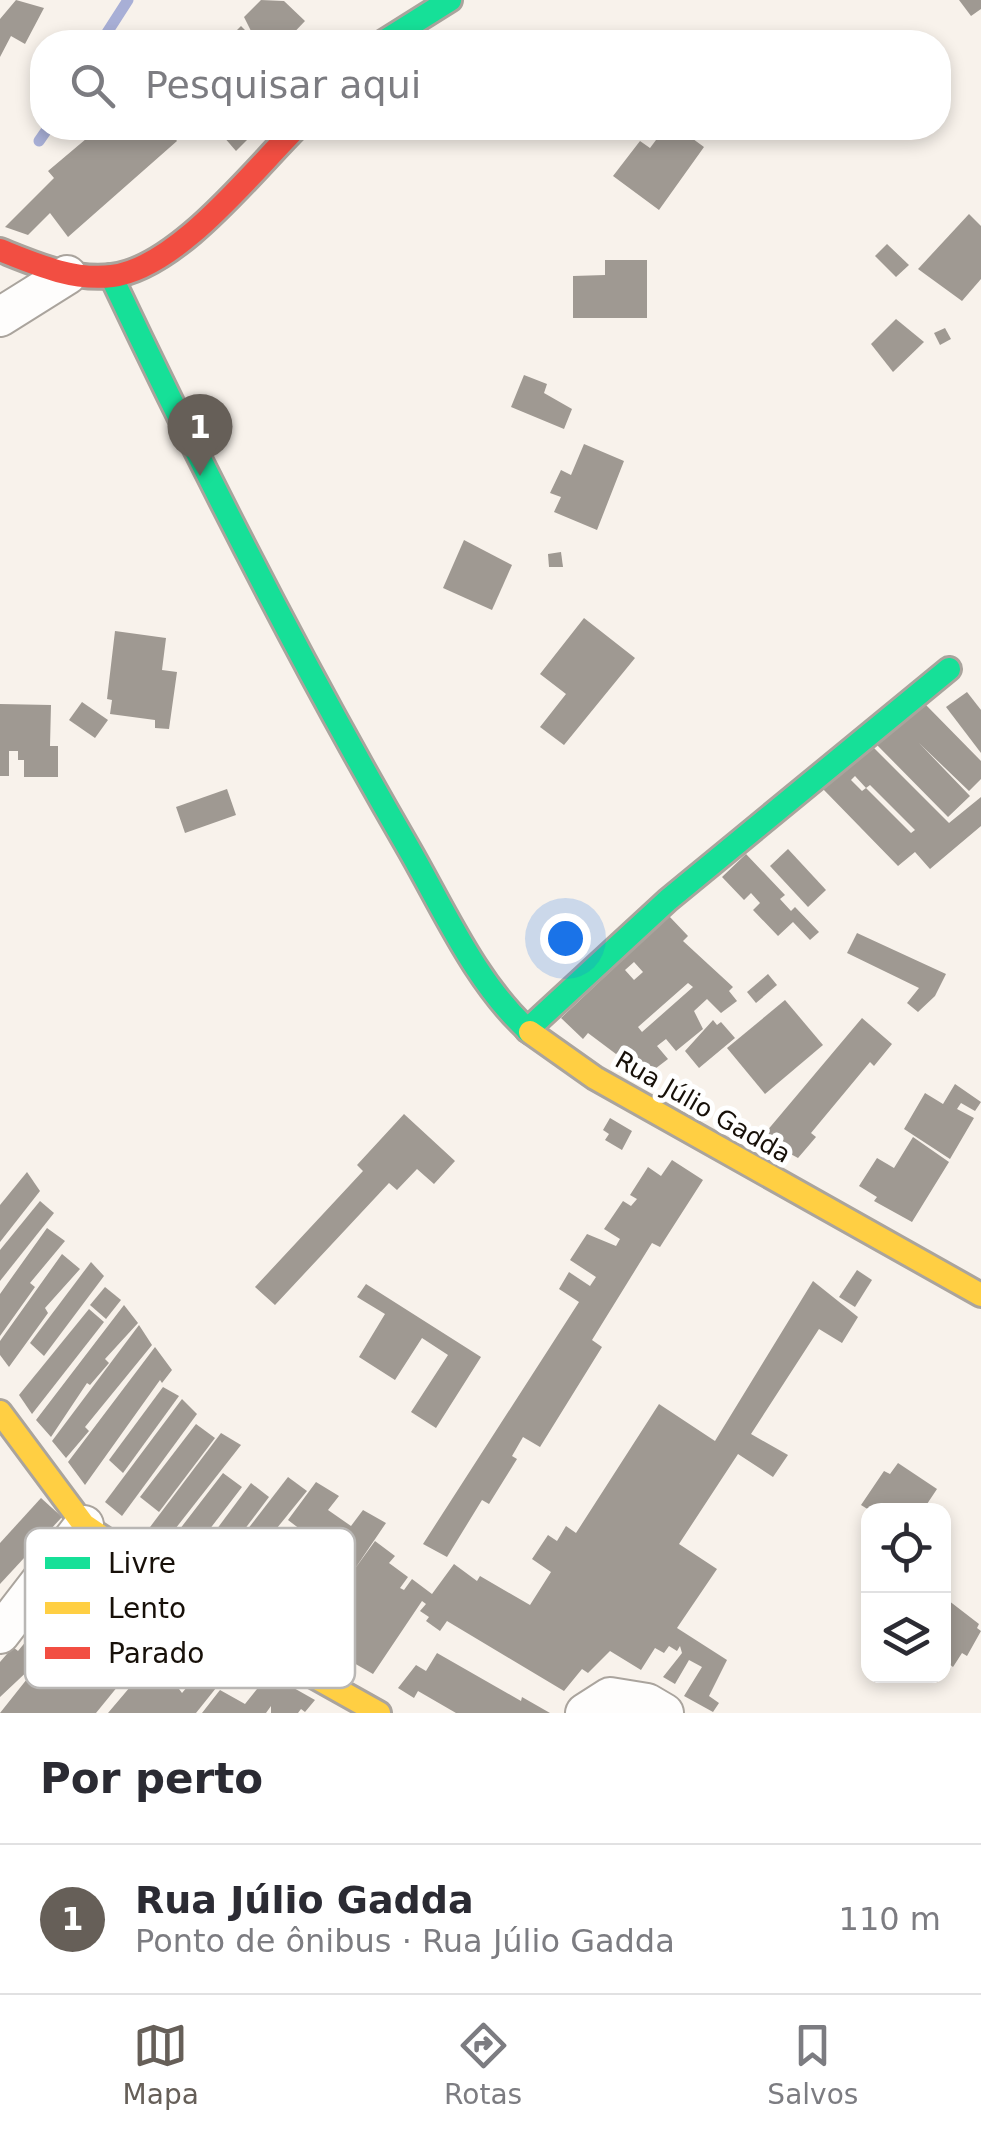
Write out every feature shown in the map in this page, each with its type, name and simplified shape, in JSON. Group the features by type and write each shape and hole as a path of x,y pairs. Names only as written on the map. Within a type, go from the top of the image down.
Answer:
{"street":[{"path":"401,30 441,3"},
{"path":"1,255 67,274 111,276 144,264 201,222 284,140"},
{"path":"0,317 67,274"},
{"name":"Rua Júlio Gadda","path":"111,276 183,428 379,798 490,988 527,1030 595,1078 981,1295"},
{"path":"527,1030 668,900 949,668"},
{"path":"0,1412 88,1528"},
{"path":"0,1634 25,1602"},
{"path":"334,1688 379,1713"},
{"path":"585,1713 610,1697 648,1703 664,1713"}],"building":[{"path":"16,0 44,8 25,44 11,36 0,57 0,19"},
{"path":"261,0 284,1 305,21 296,30 250,30 244,17"},
{"path":"959,0 981,0 981,9 971,16"},
{"path":"85,140 177,141 68,237 50,213 28,235 5,227 54,178 48,171"},
{"path":"226,140 247,140 236,151"},
{"path":"656,140 694,140 704,147 659,210 613,176 640,141 650,148"},
{"path":"969,214 981,226 981,279 962,301 918,269"},
{"path":"887,244 909,265 896,277 875,256"},
{"path":"605,260 647,260 647,318 573,318 573,276 605,275"},
{"path":"896,319 924,342 893,372 871,344"},
{"path":"945,328 951,339 940,345 934,333"},
{"path":"524,375 547,384 544,393 572,409 564,429 511,407"},
{"path":"584,444 624,461 597,530 554,512 561,497 550,493 561,470 571,475"},
{"path":"464,540 512,565 492,610 443,588"},
{"path":"561,552 563,567 549,567 548,554"},
{"path":"584,618 635,658 564,745 540,727 566,694 540,674"},
{"path":"115,631 166,638 162,670 177,672 169,729 155,728 155,720 110,714 112,700 107,699"},
{"path":"967,692 981,710 981,753 946,707"},
{"path":"82,702 108,720 95,738 69,720"},
{"path":"0,704 51,705 50,746 58,746 58,777 24,777 24,760 18,760 18,751 9,751 9,776 0,776"},
{"path":"926,705 981,761 981,779 969,791 919,743 970,796 948,817 877,745"},
{"path":"874,748 949,823 981,797 981,826 930,869 915,852 898,866 823,789","holes":["855,776 866,788 862,791 851,780","870,785 915,830 911,833 866,788"]},
{"path":"227,789 236,815 185,833 176,807"},
{"path":"788,849 826,890 808,907 770,866"},
{"path":"746,854 785,895 780,899 791,911 795,907 819,932 810,940 793,922 778,936 753,910 760,903 751,893 744,900 722,877"},
{"path":"669,916 688,936 683,941 733,987 729,991 737,1001 721,1013 707,999 694,1011 703,1029 676,1051 666,1039 657,1046 668,1059 647,1075 623,1048 616,1054 588,1033 583,1039 561,1018","holes":["634,962 643,972 634,980 625,970","688,983 693,987 642,1032 638,1027"]},
{"path":"857,933 946,974 935,996 918,1012 907,1003 919,988 847,953"},
{"path":"768,974 777,985 756,1003 747,992"},
{"path":"785,1000 823,1045 765,1094 727,1048"},
{"path":"862,1018 892,1044 874,1066 870,1062 811,1133 816,1137 798,1158 761,1138"},
{"path":"713,1020 717,1025 721,1022 735,1038 699,1068 685,1051"},
{"path":"955,1084 981,1102 975,1111 961,1103 957,1109 974,1118 950,1159 904,1129 925,1093 943,1104"},
{"path":"404,1114 455,1161 434,1184 417,1169 397,1190 389,1183 275,1305 255,1287 363,1171 357,1165"},
{"path":"610,1118 632,1131 622,1150 605,1140 609,1134 603,1130"},
{"path":"913,1137 949,1162 912,1222 874,1201 877,1197 859,1186 877,1158 894,1168"},
{"path":"672,1160 703,1180 660,1247 652,1243 592,1340 602,1347 540,1447 523,1437 512,1456 517,1459 489,1504 482,1500 447,1557 423,1544 579,1302 559,1289 569,1272 590,1286 596,1277 570,1260 587,1234 616,1246 620,1239 604,1229 623,1201 631,1206 637,1199 630,1195 648,1167 661,1176"},
{"path":"27,1172 40,1191 0,1242 0,1205"},
{"path":"40,1201 54,1213 0,1281 0,1250"},
{"path":"47,1228 65,1241 30,1283 35,1287 0,1336 0,1294"},
{"path":"62,1254 80,1269 45,1308 48,1313 9,1367 0,1355 0,1341"},
{"path":"91,1262 104,1276 44,1356 30,1343"},
{"path":"857,1270 872,1280 855,1307 839,1297"},
{"path":"813,1281 858,1317 842,1343 819,1329 751,1434 788,1455 773,1477 738,1454 679,1544 717,1569 677,1628 727,1660 709,1696 719,1703 713,1712 684,1696 702,1667 689,1660 675,1684 663,1677 682,1653 680,1646 677,1651 669,1646 664,1653 655,1648 641,1670 610,1651 588,1673 582,1669 564,1691 447,1621 440,1631 420,1611 426,1604 422,1601 373,1674 355,1664 355,1569 375,1541 395,1556 389,1563 408,1577 400,1588 404,1590 412,1579 432,1594 454,1564 477,1581 480,1576 530,1605 551,1572 532,1559 548,1535 557,1541 566,1526 576,1533 659,1404 715,1441"},
{"path":"366,1284 481,1357 436,1428 411,1412 448,1355 422,1338 395,1380 359,1357 385,1314 357,1297"},
{"path":"105,1287 121,1300 106,1319 90,1305"},
{"path":"124,1305 138,1323 105,1359 109,1363 90,1385 87,1383 51,1437 36,1420"},
{"path":"89,1309 104,1322 32,1414 19,1395"},
{"path":"139,1325 152,1345 85,1427 89,1431 66,1458 52,1441"},
{"path":"155,1347 172,1370 162,1383 160,1380 85,1485 68,1462"},
{"path":"163,1387 179,1396 123,1473 109,1460"},
{"path":"182,1399 197,1414 122,1516 105,1502"},
{"path":"196,1424 215,1438 159,1512 140,1497"},
{"path":"221,1433 241,1445 176,1528 149,1528"},
{"path":"898,1463 937,1489 928,1503 862,1503 884,1471 890,1474"},
{"path":"223,1473 242,1487 211,1528 181,1528"},
{"path":"288,1477 307,1491 277,1528 249,1528"},
{"path":"316,1482 339,1496 328,1510 351,1526 363,1510 386,1523 355,1569 355,1528 298,1528 288,1520"},
{"path":"251,1483 269,1497 246,1528 218,1528"},
{"path":"41,1498 62,1517 52,1528 25,1528 25,1557 0,1584 0,1543"},
{"path":"951,1602 979,1624 977,1628 981,1631 967,1656 962,1653 953,1667"},
{"path":"25,1642 25,1674 0,1697 0,1662 13,1647 18,1651"},
{"path":"437,1653 521,1701 522,1697 550,1713 456,1713 418,1691 414,1698 398,1688 416,1665 426,1671"},
{"path":"25,1682 25,1688 116,1688 96,1713 0,1713"},
{"path":"129,1688 180,1688 182,1693 186,1688 216,1688 196,1713 108,1713"},
{"path":"258,1688 294,1688 315,1700 305,1712 301,1709 298,1713 271,1713 271,1706 266,1713 202,1713 220,1690 245,1704"}],"waterway":[{"path":"109,30 128,0"}],"traffic: fast":[{"path":"402,30 450,0"},
{"path":"111,276 254,566 369,779 478,970 530,1032"},
{"path":"527,1030 668,900 949,669"}],"traffic: slow":[{"path":"530,1032 595,1078 981,1295"},
{"path":"0,1412 88,1528"},
{"path":"334,1688 379,1713"}],"traffic: jam":[{"path":"0,250 83,276 112,276 137,269 187,238 285,140"}],"place":[{"name":"Rua Júlio Gadda","path":"200,476"}]}
